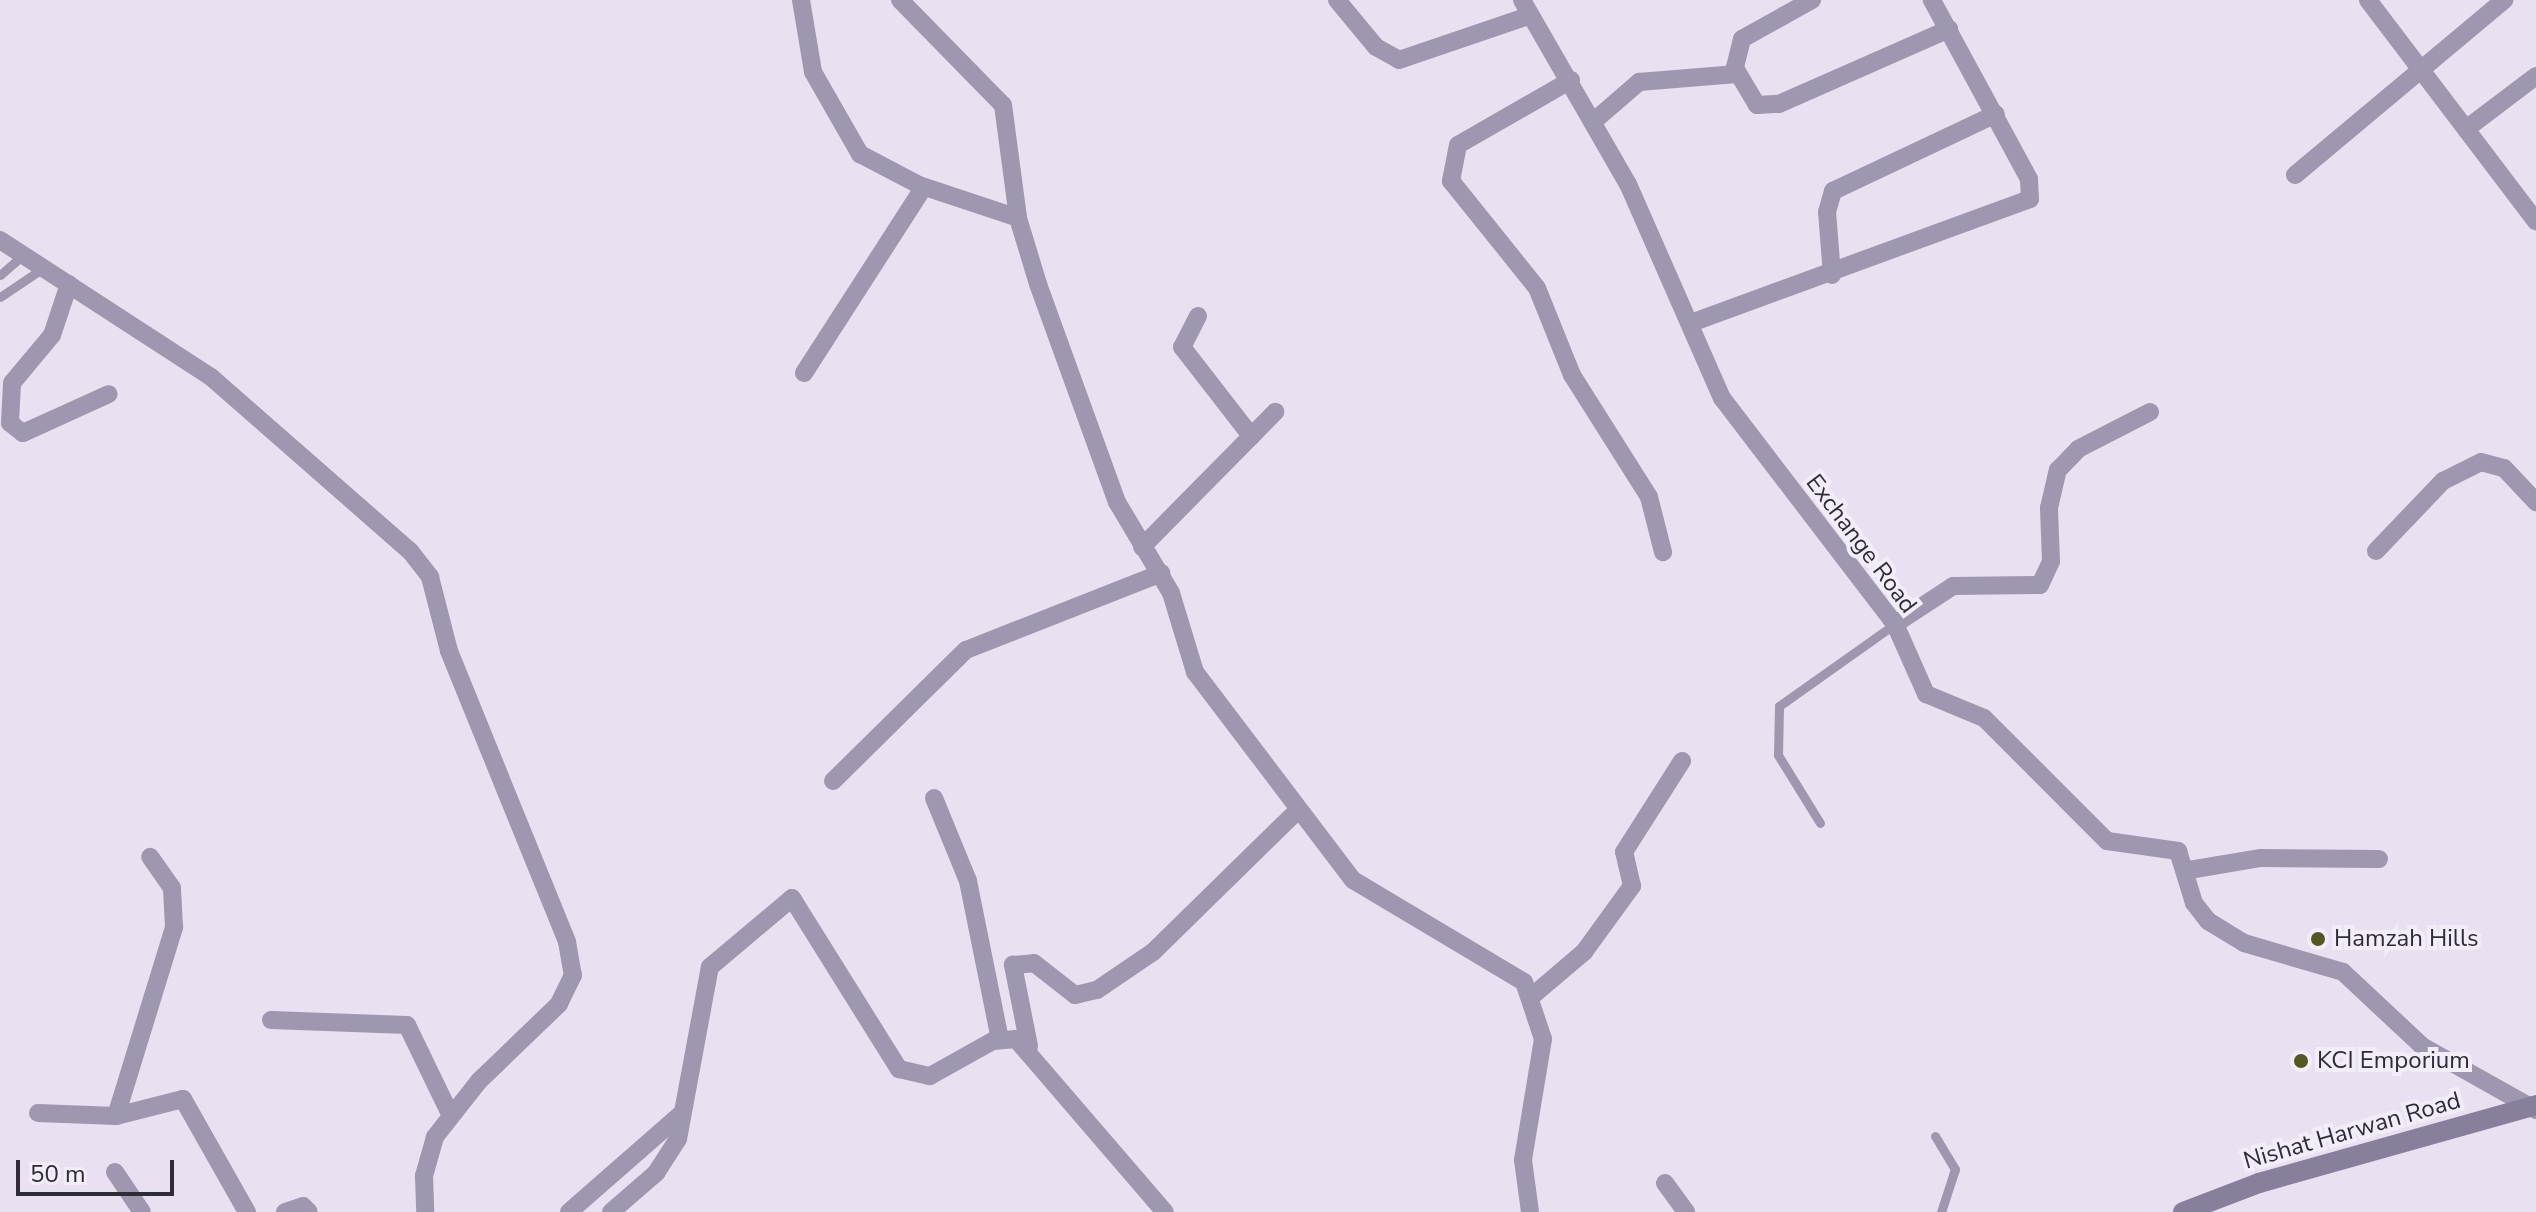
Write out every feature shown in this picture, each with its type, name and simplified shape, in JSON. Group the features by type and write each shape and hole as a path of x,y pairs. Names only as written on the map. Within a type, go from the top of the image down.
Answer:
{"main road":[{"name":"Nishat Harwan Road","path":"2183,1212 2259,1183 2535,1107"}],"street":[{"path":"801,0 813,72 851,143 924,187 1018,218"},
{"path":"900,0 1003,105 1018,218 1108,480 1142,547 1161,573 1195,672 1296,812 1353,880 1512,971 1531,997 1543,1039 1523,1160 1530,1212"},
{"path":"1337,0 1376,47 1399,60 1525,8"},
{"path":"1812,0 1749,30 1737,50 1737,74 1747,96 1765,108 1949,29"},
{"path":"1691,323 1832,275 2030,199 2029,179 1932,0"},
{"path":"2368,0 2536,221"},
{"path":"2295,175 2504,0"},
{"name":"Exchange Road","path":"1525,8 1594,121 1733,416 1895,624 1932,700 1984,718 2107,841 2170,847 2189,870"},
{"path":"1594,121 1639,82 1737,74"},
{"path":"2466,129 2536,76"},
{"path":"1571,80 1458,145 1451,181 1537,288 1572,375 1649,497 1663,552"},
{"path":"1832,275 1827,212 1833,191 1996,114"},
{"path":"804,373 924,187"},
{"path":"0,240 211,377 410,551 430,577 449,651 573,960 559,1004 450,1114 429,1151 425,1212"},
{"path":"69,284 52,335 12,383 10,423 23,433 109,394"},
{"path":"1198,316 1182,347 1251,436"},
{"path":"1142,547 1275,412"},
{"path":"1895,624 1953,586 2040,585 2051,561 2049,508 2058,470 2078,449 2150,412"},
{"path":"2376,551 2443,481 2481,462 2504,468 2536,502"},
{"path":"833,781 966,650 1161,573"},
{"path":"1531,997 1584,952 1632,886 1624,852 1682,761"},
{"path":"934,798 968,881 1000,1039"},
{"path":"1165,1212 1133,1183 1029,1046 1013,965 1034,963 1075,995 1097,990 1153,952 1296,812"},
{"path":"116,1116 174,927 172,888 150,857"},
{"path":"2379,859 2261,858 2189,870 2194,903 2208,921 2244,943 2343,972 2422,1046 2535,1107"},
{"path":"611,1212 675,1148 710,967 792,898 899,1069 930,1076 1000,1039 1029,1046"},
{"path":"271,1020 407,1025 450,1114"},
{"path":"38,1113 116,1116 187,1102 247,1212"},
{"path":"569,1212 682,1113"},
{"path":"115,1172 142,1212"},
{"path":"1665,1183 1686,1212"},
{"path":"285,1212 309,1212"}],"lane":[{"path":"0,275 23,255"},
{"path":"0,297 43,268"},
{"path":"1820,823 1778,755 1779,706 1895,624"},
{"path":"1935,1136 1955,1169 1941,1212"}],"place":[{"name":"Hamzah Hills","path":"2318,939"},
{"name":"KCI Emporium","path":"2301,1061"}]}
